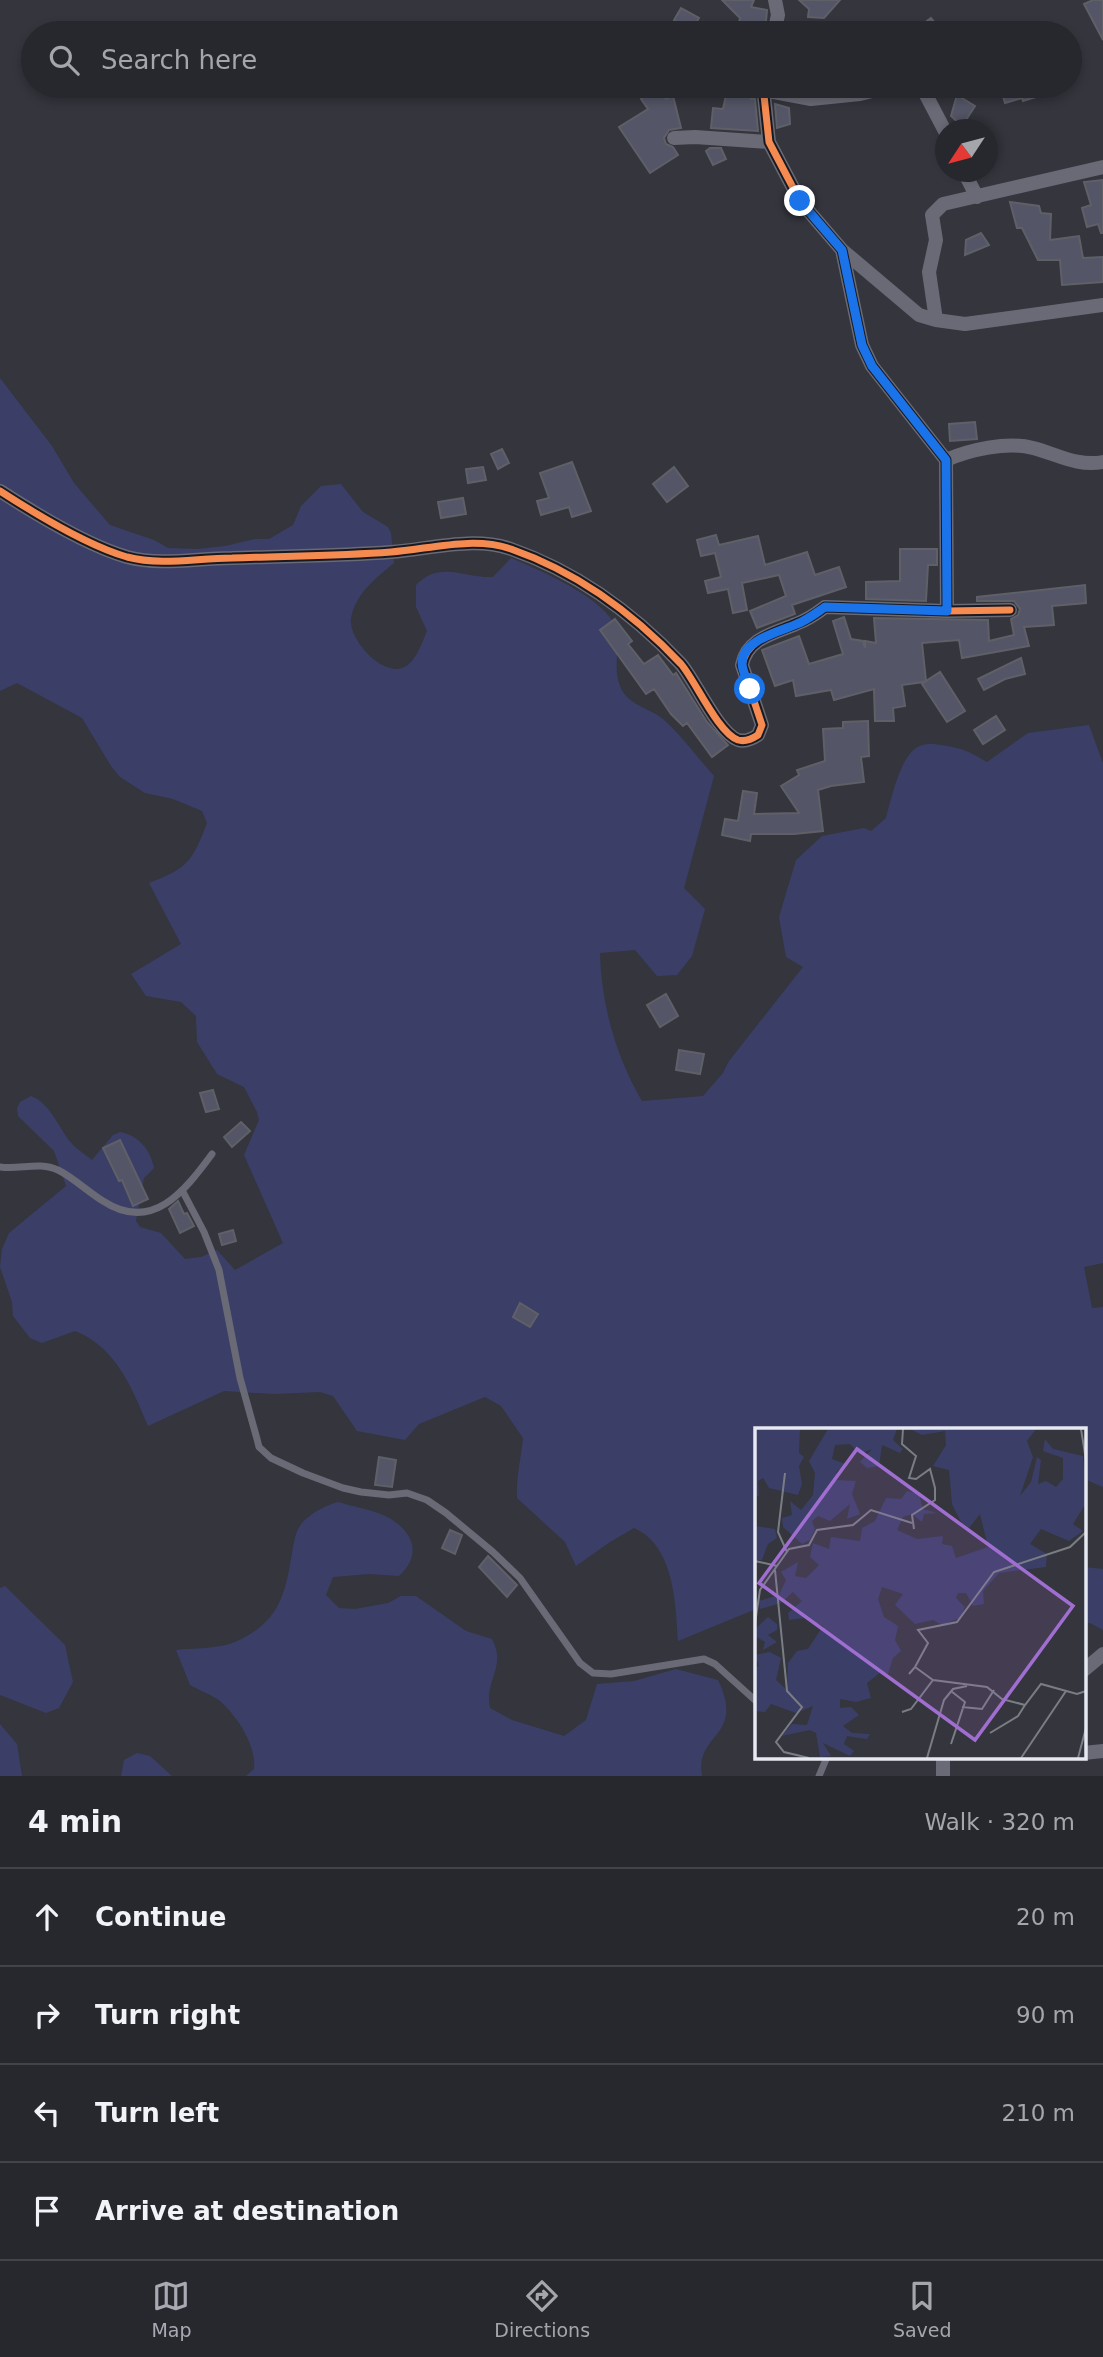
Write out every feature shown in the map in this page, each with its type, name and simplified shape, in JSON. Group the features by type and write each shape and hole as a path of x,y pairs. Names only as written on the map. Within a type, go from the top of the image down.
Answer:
{"street":[{"path":"775,0 777,21"},
{"path":"763,98 769,142 800,201 842,250 919,315 965,324 1103,305"},
{"path":"928,98 939,119"},
{"path":"674,138 769,142"},
{"path":"936,320 929,272 936,240 932,215 943,204 1103,167"},
{"path":"969,182 977,197"},
{"path":"842,250 862,345 890,390 946,460 947,611"},
{"path":"946,460 983,447 1030,446 1088,465 1103,462"},
{"path":"0,491 103,548 156,563 330,556 484,542 510,549 577,580 615,604 682,666 701,697 729,734 738,740 748,740 758,735 762,725 742,664 749,648 768,634 810,617 825,607 1010,610"},
{"path":"1086,1668 1103,1654"},
{"path":"943,1758 943,1776"}],"lane":[{"path":"0,1167 19,1169 39,1164 59,1170 119,1211 141,1214 164,1204 182,1190 212,1154"},
{"path":"182,1190 204,1232 219,1270 240,1378 259,1447 271,1458 343,1488 389,1495 407,1493 426,1500 493,1552 520,1578 580,1662 593,1674 611,1674 704,1659 715,1664 755,1700"},
{"path":"819,1776 827,1758"}],"shaded area":[{"path":"0,378 52,446 74,483 110,525 154,540 168,548 197,549 269,539 293,525 301,506 321,486 341,484 363,512 388,527 391,533 394,563 362,594 351,618 351,627 362,647 380,664 390,668 400,669 409,664 420,649 427,631 416,607 416,585 434,573 452,572 493,577 511,558 573,588 604,610 613,622 617,634 617,671 623,692 631,701 663,719 714,776 684,888 705,909 692,956 677,975 657,976 635,950 600,953 603,991 612,1030 642,1101 703,1096 723,1073 729,1061 803,967 786,957 779,917 796,860 822,836 864,828 871,831 886,818 902,767 913,750 920,746 936,744 965,750 987,762 1028,733 1089,725 1103,763 1103,1263 1084,1267 1092,1308 1103,1307 1103,1487 1086,1480 1086,1428 755,1428 755,1609 678,1641 674,1593 665,1561 657,1548 647,1536 634,1528 576,1566 565,1542 517,1498 523,1438 501,1406 485,1397 419,1424 405,1440 357,1431 333,1396 320,1392 274,1394 224,1391 148,1426 121,1370 101,1347 89,1338 75,1331 42,1343 30,1338 13,1316 12,1302 0,1267 2,1249 9,1233 66,1186 54,1151 18,1116 17,1108 20,1102 31,1096 50,1111 73,1145 92,1160 113,1135 120,1132 143,1144 154,1168 144,1178 136,1221 140,1227 161,1233 185,1259 201,1257 217,1250 235,1270 283,1243 244,1155 259,1120 244,1087 217,1074 197,1042 196,1016 181,1002 146,996 131,974 181,944 149,883 172,873 187,862 207,823 202,811 173,799 145,793 120,777 82,718 17,683 0,691"},
{"path":"338,1502 391,1519 410,1538 412,1553 410,1561 399,1576 369,1574 333,1577 326,1595 339,1608 355,1609 388,1603 401,1596 416,1596 466,1631 492,1639 497,1658 490,1689 490,1708 512,1720 564,1736 586,1720 597,1684 634,1681 676,1669 718,1680 725,1699 726,1713 723,1725 705,1751 702,1776 246,1776 254,1769 254,1760 244,1732 220,1701 190,1685 176,1650 228,1644 250,1635 261,1626 277,1607 282,1595 300,1526 314,1513"},
{"path":"1086,1567 1103,1569 1103,1630 1086,1624"},
{"path":"5,1586 65,1645 73,1682 59,1708 46,1713 0,1695 0,1588"},
{"path":"0,1724 17,1744 22,1776 0,1776"},
{"path":"137,1753 150,1756 172,1776 121,1776 124,1760"}],"building":[{"path":"722,0 754,0 751,7 767,10 766,21 739,21 740,18"},
{"path":"799,0 840,0 824,18 808,17 809,9"},
{"path":"1103,0 1103,40 1084,4"},
{"path":"681,8 699,18 697,21 674,20"},
{"path":"674,98 681,128 669,130 664,138 666,144 673,147 678,155 650,173 619,127 648,109 641,99"},
{"path":"725,98 755,99 758,131 711,128 713,108 723,109"},
{"path":"956,98 962,98 975,106 967,119 954,119 951,116"},
{"path":"1004,98 1022,98 1005,103"},
{"path":"775,104 789,108 790,124 777,128"},
{"path":"710,148 721,148 726,159 713,165 706,151"},
{"path":"1103,180 1101,233 1098,224 1087,227 1082,208 1091,205 1084,182"},
{"path":"1010,202 1039,206 1041,213 1051,214 1050,240 1079,236 1083,258 1103,257 1103,282 1062,285 1060,260 1038,260 1022,228 1017,228"},
{"path":"981,233 989,245 965,255 966,240"},
{"path":"975,422 977,439 950,441 949,424"},
{"path":"502,449 509,463 498,469 491,454"},
{"path":"572,462 591,511 572,517 569,507 541,515 537,501 549,498 540,473"},
{"path":"483,467 486,480 468,483 466,469"},
{"path":"674,467 688,486 667,502 653,484"},
{"path":"463,498 466,514 441,518 438,502"},
{"path":"716,535 719,545 758,536 765,565 807,552 815,575 839,567 846,587 792,605 795,614 757,628 750,611 786,596 779,575 742,583 747,610 733,613 728,589 708,593 705,581 721,577 715,553 701,556 697,540"},
{"path":"900,549 937,549 937,565 928,565 926,601 866,599 866,582 900,581"},
{"path":"1085,585 1086,603 1052,606 1054,625 1024,627 1029,646 962,658 959,640 922,643 926,681 940,672 965,711 947,722 922,684 924,682 902,685 905,706 893,708 894,721 875,721 874,689 834,700 831,690 796,696 793,680 775,686 762,650 799,636 809,664 843,654 833,621 844,617 851,639 863,641 865,648 865,641 876,643 874,618 988,620 989,641 1014,635 1011,619 1018,615 1020,609 1014,601 977,601 977,597"},
{"path":"615,619 632,641 628,644 644,664 658,655 673,675 676,673 707,722 728,745 712,757 687,723 683,726 671,714 654,689 646,694 600,630"},
{"path":"1021,658 1025,674 1005,679 984,690 978,679"},
{"path":"996,716 1005,730 983,744 974,730"},
{"path":"868,721 869,756 861,757 864,782 818,790 823,831 751,834 750,841 722,835 725,819 738,821 743,791 757,793 754,814 799,813 781,786 799,775 797,770 825,761 823,729 843,728 843,722"},
{"path":"666,994 678,1016 660,1027 647,1005"},
{"path":"679,1050 704,1054 700,1074 676,1070"},
{"path":"213,1090 219,1109 206,1112 200,1093"},
{"path":"241,1122 250,1131 232,1147 224,1137"},
{"path":"120,1140 148,1199 133,1206 122,1180 119,1181 103,1148"},
{"path":"178,1201 194,1226 180,1233 169,1209"},
{"path":"233,1230 236,1241 222,1245 219,1234"},
{"path":"520,1303 538,1314 530,1327 513,1317"},
{"path":"379,1457 396,1460 392,1487 375,1485"},
{"path":"450,1530 462,1535 455,1554 442,1548"},
{"path":"488,1556 517,1585 507,1597 479,1567"}],"cycle path":[{"path":"764,98 769,142 800,201 842,250 862,345 872,366 946,460 947,611 1010,610"},
{"path":"0,491 79,537 112,552 140,560 391,552 467,543 511,549 581,582 644,628 681,664 715,717 730,735 741,741 758,735 762,725 742,665 750,648 763,638 804,621 825,607 947,611"}],"route":[{"path":"750,689 742,664 749,648 768,634 796,624 825,607 947,611 946,460 872,366 862,345 842,250 800,201"}]}
